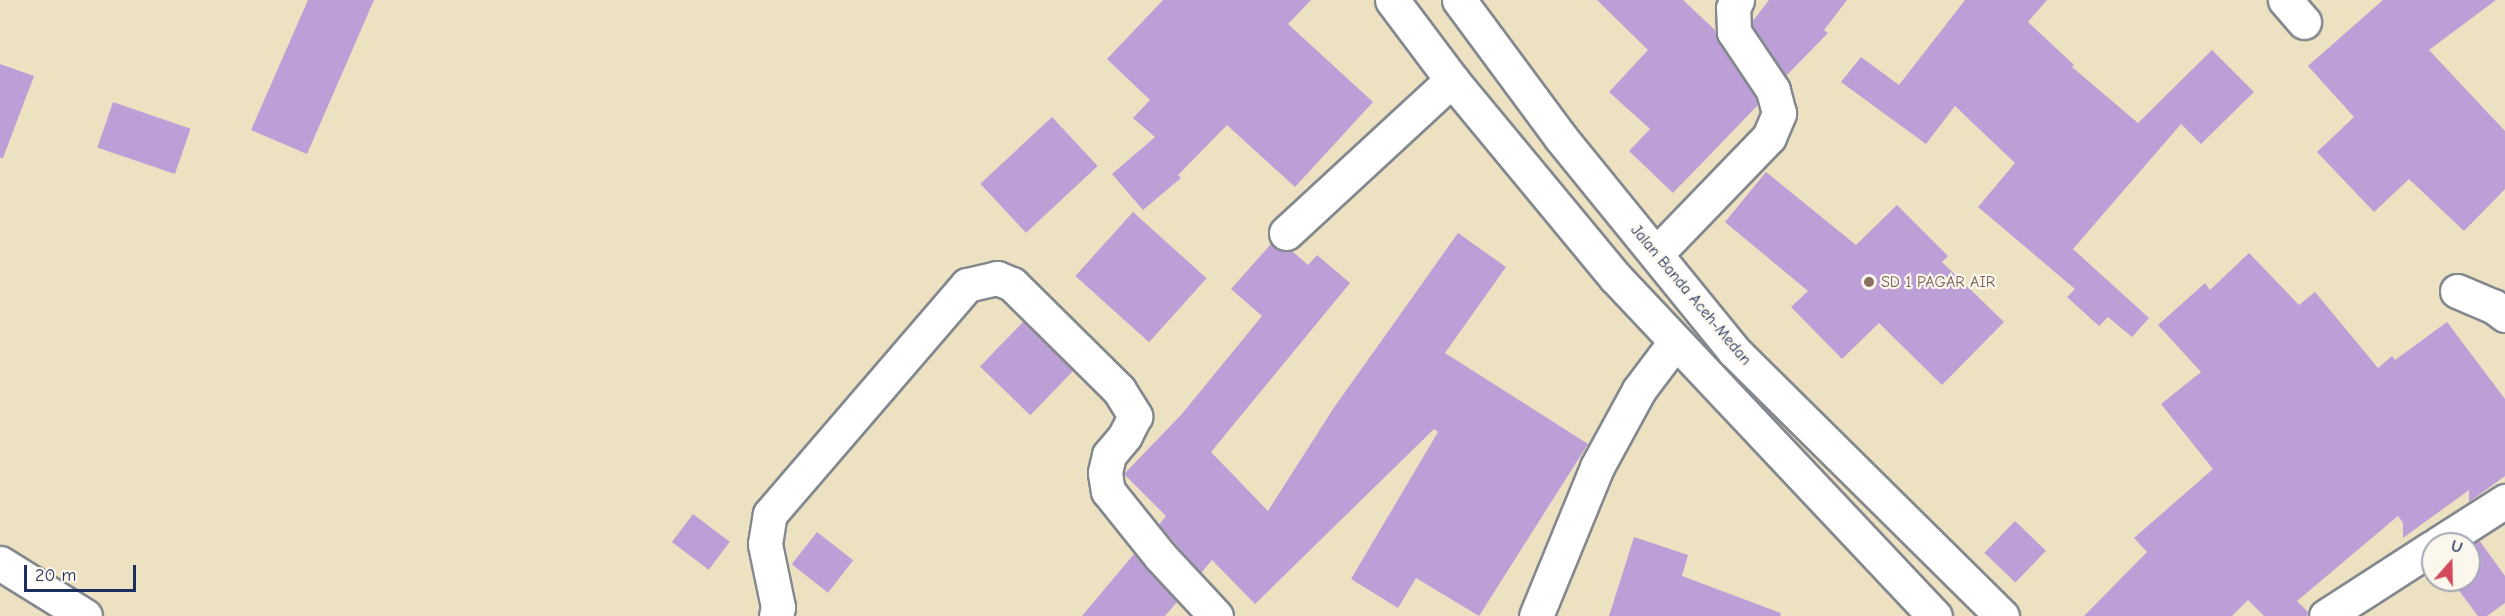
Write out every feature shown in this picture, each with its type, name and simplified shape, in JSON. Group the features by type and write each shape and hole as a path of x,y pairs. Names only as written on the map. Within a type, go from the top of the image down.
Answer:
{"main road":[{"path":"1392,0 1452,80 1616,278 1935,616"},
{"name":"Jalan Banda Aceh-Medan","path":"1459,0 1561,138 1734,351 2002,616"},
{"path":"1656,254 1769,137 1779,113 1773,90 1734,32 1733,8 1737,0"},
{"path":"1286,233 1452,80"},
{"path":"776,616 778,607 765,544 770,514 967,285 997,278 1012,284 1119,390 1135,416 1125,436 1109,455 1105,473 1108,491 1160,556 1216,616"},
{"path":"2457,291 2493,306 2505,315"},
{"path":"1536,616 1597,467 1639,390 1675,342"},
{"path":"2457,532 2505,501"},
{"path":"2326,616 2421,555"},
{"path":"0,564 85,616"}],"building":[{"path":"308,0 374,0 307,154 251,130"},
{"path":"1163,0 1311,0 1288,24 1373,102 1295,187 1227,125 1178,175 1181,178 1143,210 1112,174 1155,137 1133,118 1150,100 1107,59"},
{"path":"1597,0 1683,0 1715,30 1718,42 1756,98 1758,105 1673,193 1629,151 1650,129 1609,92 1648,50"},
{"path":"1769,0 1847,0 1824,30 1828,33 1786,76 1752,22"},
{"path":"1965,0 2047,0 2028,22 2074,65 2072,67 2138,123 2212,50 2254,92 2201,144 2181,124 2073,249 2149,318 2132,337 2108,317 2099,326 2067,297 2075,289 1978,207 2015,163 1955,106 1926,144 1841,82 1861,57 1899,85"},
{"path":"2383,0 2496,0 2429,50 2505,131 2505,189 2464,231 2409,179 2374,212 2317,152 2354,117 2308,66"},
{"path":"0,64 34,76 3,158 0,158"},
{"path":"113,102 191,129 175,174 97,147"},
{"path":"1052,117 1098,166 1026,233 980,184"},
{"path":"1766,172 1856,245 1897,205 1948,256 1942,262 2004,322 1942,385 1879,323 1842,359 1791,307 1808,291 1725,222"},
{"path":"1133,212 1207,278 1149,342 1075,276"},
{"path":"1458,233 1506,267 1445,353 1588,444 1479,616 1416,578 1398,608 1351,579 1438,432 1434,429 1255,604 1212,560 1201,573 1159,525 1166,516 1124,474 1181,415 1262,316 1231,289 1271,244 1280,251 1292,251 1308,265 1317,255 1350,283 1211,452 1268,511 1333,409"},
{"path":"2249,253 2299,305 2315,292 2378,368 2392,356 2395,360 2447,322 2505,399 2505,476 2469,502 2469,490 2403,538 2403,523 2398,516 2297,601 2308,612 2307,616 2264,616 2248,600 2232,616 2084,616 2147,552 2134,538 2213,469 2161,404 2201,372 2158,325 2205,283 2210,290"},
{"path":"1023,322 1073,371 1030,415 980,367"},
{"path":"693,514 730,542 709,570 672,542"},
{"path":"2015,521 2046,551 2015,583 1984,553"},
{"path":"817,532 853,560 828,593 792,564"},
{"path":"1634,537 1688,555 1682,576 1781,613 1780,616 1609,616"},
{"path":"2481,543 2505,576 2505,603 2487,616 2478,616 2460,592 2481,592"},
{"path":"1134,554 1177,602 1165,616 1082,616"}],"place":[{"name":"SD 1 PAGAR AIR","path":"1869,282"}]}
